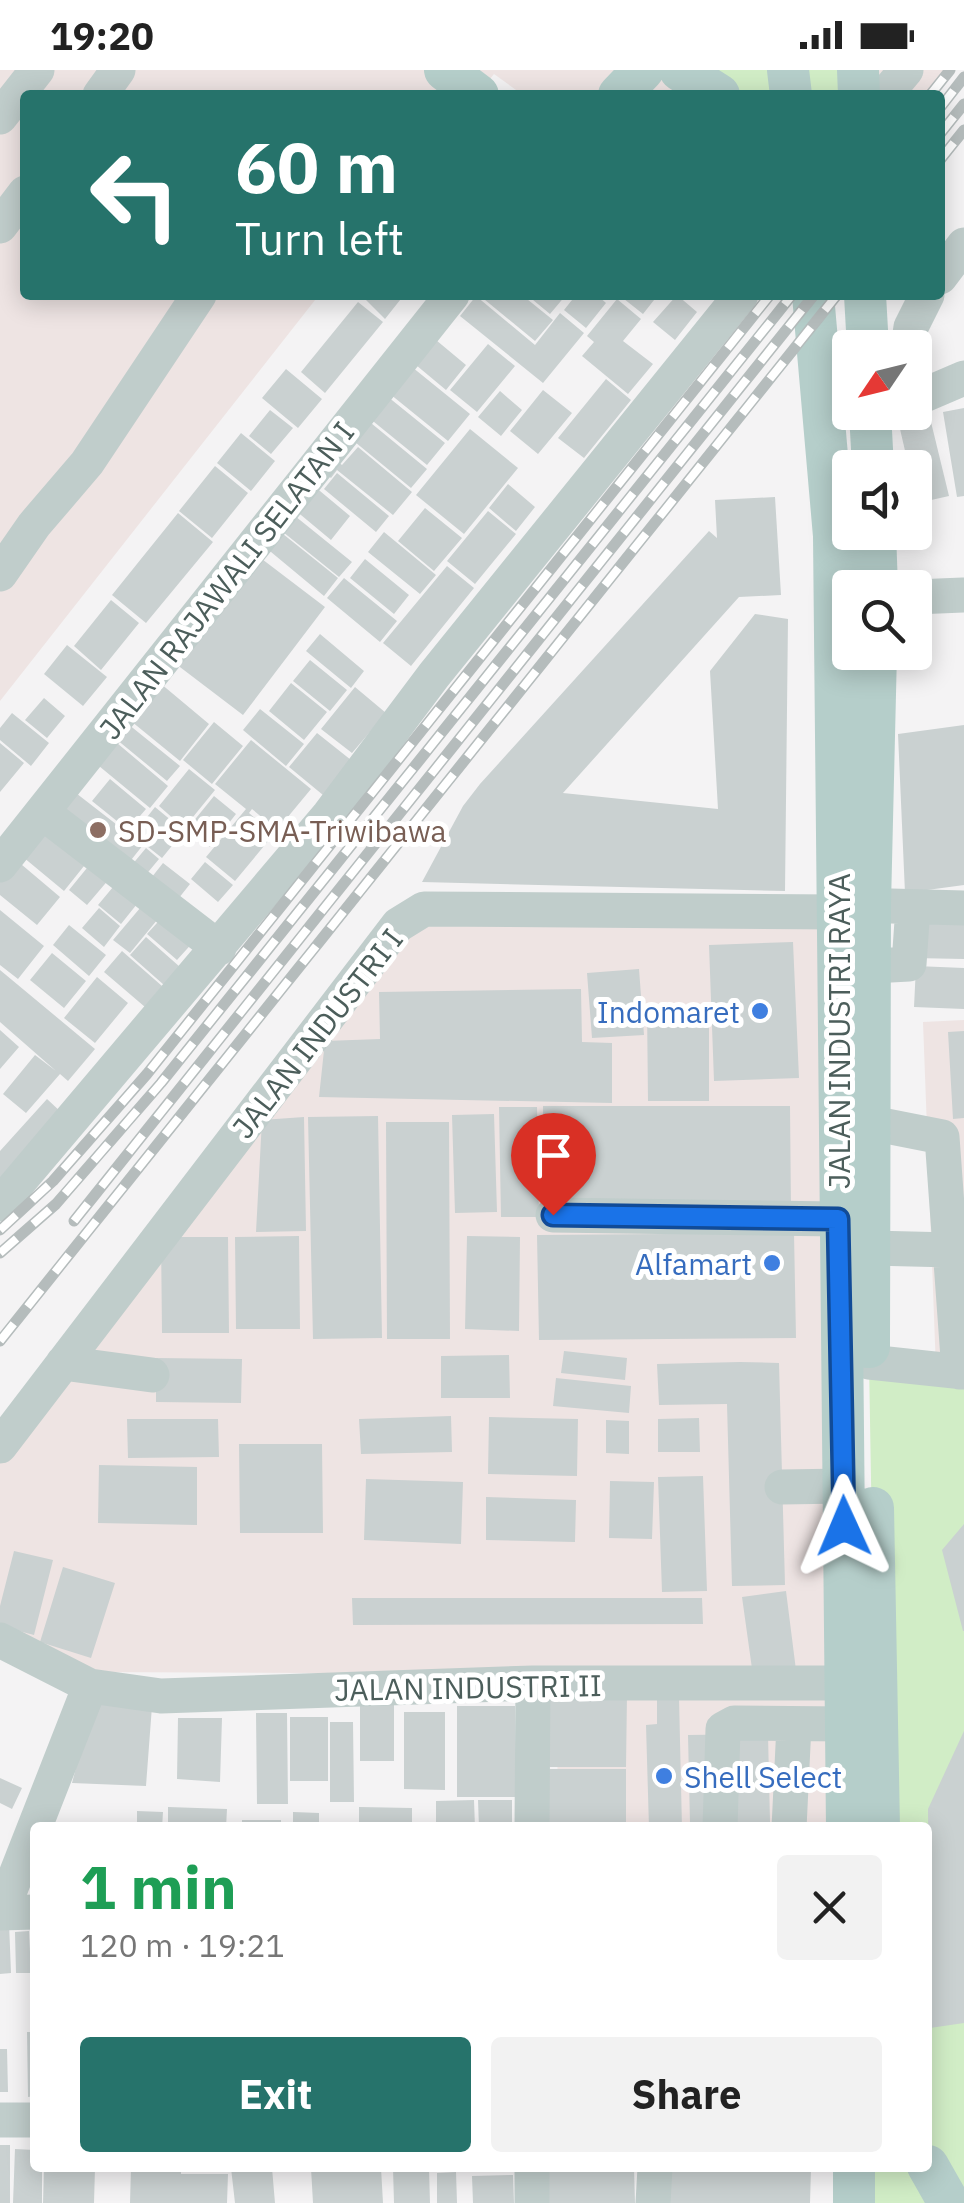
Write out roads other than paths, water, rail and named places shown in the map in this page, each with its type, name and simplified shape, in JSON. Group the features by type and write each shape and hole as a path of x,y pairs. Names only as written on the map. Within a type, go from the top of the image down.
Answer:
{"main road":[{"path":"444,70 471,90"},
{"path":"624,90 643,70"},
{"path":"680,70 710,90"},
{"name":"JALAN INDUSTRI RAYA","path":"813,300 834,536 855,908 854,1123 871,1248 869,1362 879,1822"},
{"path":"865,300 867,330"},
{"name":"JALAN INDUSTRI RAYA","path":"846,1822 838,1219 854,1123 872,966 855,908 875,670"},
{"path":"854,2172 854,2203"},
{"path":"931,2172 948,2203"}],"street":[{"path":"21,90 36,70"},
{"path":"888,90 906,70"},
{"path":"0,117 20,91"},
{"path":"0,226 20,200"},
{"path":"945,265 955,242"},
{"path":"0,574 34,525 87,462 197,300"},
{"name":"JALAN RAJAWALI SELATAN I","path":"0,864 448,300"},
{"path":"0,1204 218,948 737,300"},
{"path":"911,330 924,300"},
{"path":"932,390 964,378"},
{"path":"932,596 963,595"},
{"path":"42,812 218,948"},
{"path":"872,966 909,964 913,907"},
{"name":"JALAN INDUSTRI I","path":"0,1446 398,925 424,910 964,908"},
{"path":"854,1123 953,1139 952,1250 962,1372 869,1362"},
{"path":"553,1215 838,1219"},
{"path":"871,1248 952,1250"},
{"path":"62,1363 152,1374"},
{"path":"782,1487 844,1486"},
{"name":"JALAN INDUSTRI II","path":"0,1640 90,1686 161,1696 533,1683 846,1704"},
{"path":"532,1822 533,1683"},
{"path":"37,1822 90,1686"},
{"path":"720,1822 723,1729 734,1723 794,1725 846,1704"},
{"path":"790,1822 794,1725"},
{"path":"30,1839 1,1913 30,1912"},
{"path":"0,2120 30,2120"},
{"path":"532,2172 532,2203"},
{"path":"653,2203 655,2172"}],"railway":[{"path":"934,90 950,70"},
{"path":"945,102 964,77"},
{"path":"945,128 964,104"},
{"path":"945,154 964,130"},
{"path":"0,1230 53,1181 147,1074 766,300"},
{"path":"0,1253 56,1204 161,1083 788,300"},
{"path":"74,1221 810,300"},
{"path":"0,1341 833,300"}],"place":[{"name":"SD-SMP-SMA-Triwibawa","path":"98,830"},
{"name":"Indomaret","path":"760,1011"},
{"name":"Alfamart","path":"772,1263"},
{"name":"Shell Select","path":"664,1776"}]}
